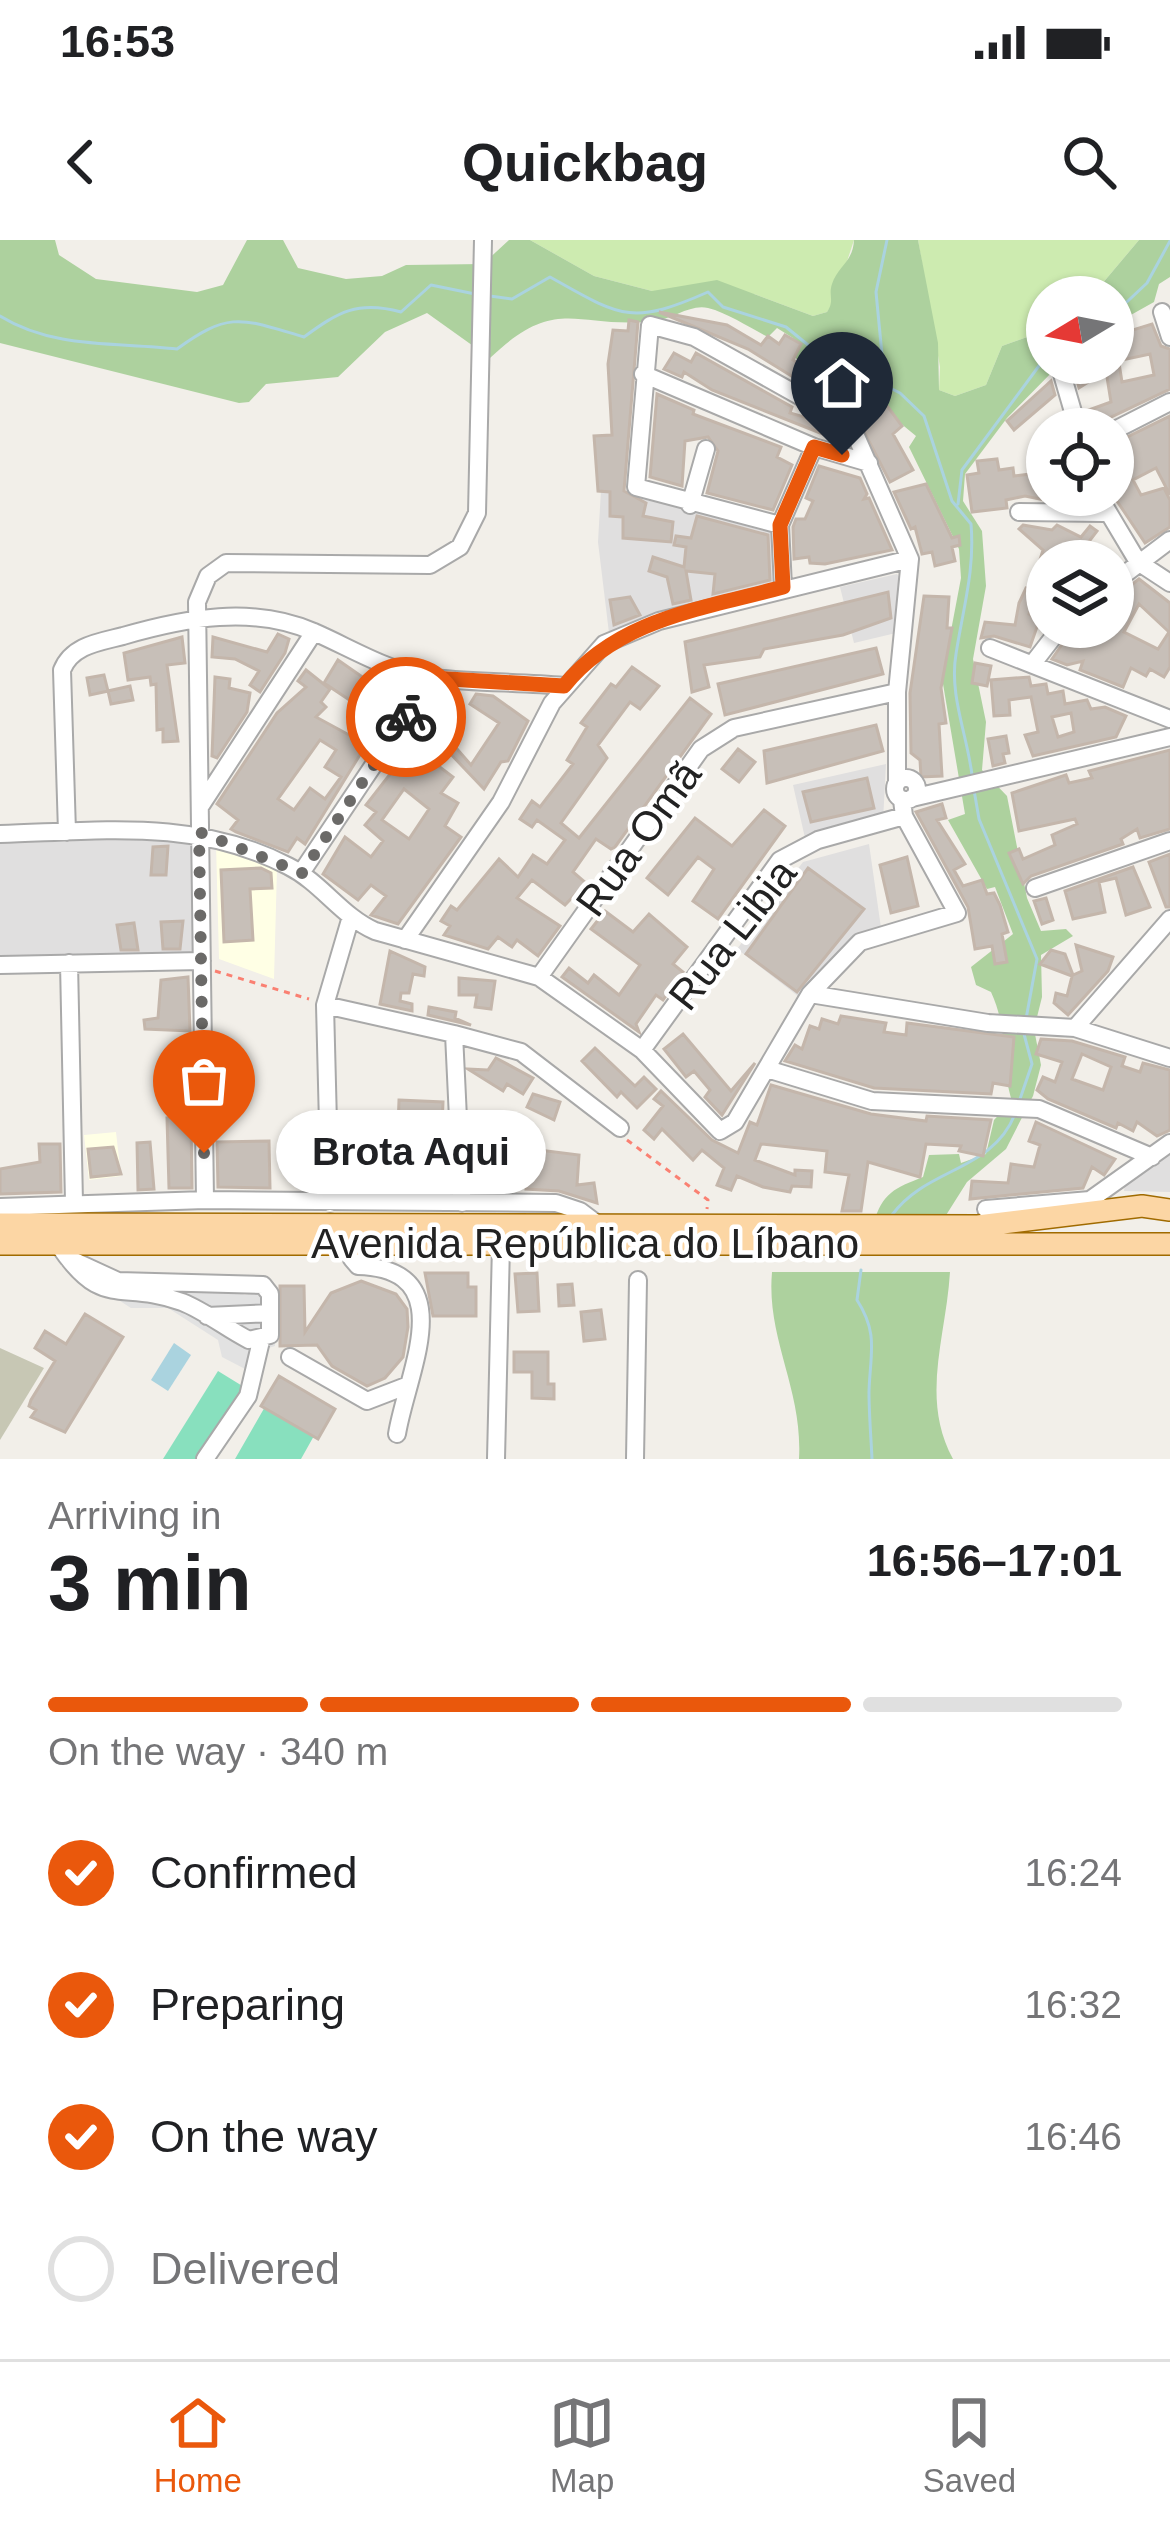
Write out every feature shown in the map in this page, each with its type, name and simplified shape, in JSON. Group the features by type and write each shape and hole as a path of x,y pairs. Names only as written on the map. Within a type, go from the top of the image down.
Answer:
{"main road":[{"path":"1142,1206 1155,1210 1160,1225 1147,1244"},
{"name":"Avenida República do Líbano","path":"0,1224 252,1213 600,1226 978,1226 1085,1207 1170,1210"},
{"path":"1084,1248 1070,1230 1085,1207"},
{"name":"Avenida República do Líbano","path":"0,1244 63,1251 354,1244 825,1242 1084,1248 1170,1244"}],"street":[{"path":"205,1200 194,619 208,576 226,563 430,565 460,548 476,513 483,240"},
{"path":"1162,312 1170,337"},
{"path":"0,834 199,832 302,873 350,920 539,977 642,1050 720,1131 732,1126 810,994 860,942 957,913 905,792 896,744 910,559 856,436 819,407 694,337 650,325 636,488 780,525"},
{"path":"643,374 814,447 869,464"},
{"path":"1134,420 1170,402"},
{"path":"783,587 780,525 814,447"},
{"path":"690,505 706,449"},
{"path":"1018,512 1026,511"},
{"path":"1109,516 1138,562 1170,583"},
{"path":"1134,565 1170,540"},
{"path":"405,940 501,802 564,686 604,644 659,621 910,559"},
{"path":"67,832 62,670 66,658 83,647 194,619 267,617 314,632 373,662 432,678 564,686"},
{"path":"200,808 314,632"},
{"path":"990,648 1170,719"},
{"path":"1034,662 1044,648"},
{"path":"302,873 432,678"},
{"name":"Rua Omã","path":"539,977 701,749 734,728 897,692"},
{"path":"905,792 981,781 1170,737"},
{"name":"Rua Libia","path":"642,1050 780,860 905,792"},
{"path":"1035,888 1170,841"},
{"path":"1075,1028 1170,919"},
{"path":"331,1203 325,1005 350,920"},
{"path":"69,963 74,1202"},
{"path":"0,965 202,964"},
{"path":"810,994 1014,1024 1075,1028 1170,1058"},
{"path":"325,1005 521,1052 620,1129"},
{"path":"454,1034 462,1203"},
{"path":"767,1070 872,1100 1039,1109 1152,1157"},
{"path":"986,1209 1085,1207 1170,1143"},
{"name":"Avenida República do Líbano","path":"0,1207 205,1200 252,1213 331,1203 556,1203 600,1226"},
{"path":"354,1244 358,1266 383,1267 403,1277 422,1308 423,1330 397,1434"},
{"path":"496,1459 501,1245"},
{"path":"63,1251 118,1281 254,1283 270,1294 270,1335 261,1341 248,1396 206,1459"},
{"path":"63,1251 93,1286 182,1302 261,1341"},
{"path":"635,1459 638,1280"},
{"path":"206,1316 270,1313"},
{"path":"290,1357 367,1401 406,1386"}],"path":[{"path":"202,964 325,1005"},
{"path":"620,1129 646,1160 708,1200 708,1225"}],"shaded area":[{"path":"601,490 778,529 780,586 609,633 598,542"},
{"path":"897,574 907,587 896,633 854,643 840,587"},
{"path":"886,764 883,821 805,838 793,785"},
{"path":"194,836 196,954 0,957 0,840"},
{"path":"216,844 277,869 274,979 219,959"},
{"path":"869,844 881,928 854,935 803,1000 737,949 803,862"},
{"path":"116,1132 121,1176 89,1180 84,1135"},
{"path":"1170,1151 1170,1192 1124,1191 1125,1182"},
{"path":"274,1286 275,1346 259,1351 247,1370 222,1357 218,1340 168,1308 131,1308 109,1294 227,1288 245,1295"},
{"path":"0,1348 44,1368 0,1440"}],"green space":[{"path":"0,240 55,240 59,255 96,279 197,292 223,285 247,240 283,240 298,268 346,279 382,276 406,265 483,264 509,240 530,240 594,276 652,291 717,280 813,316 827,312 832,284 854,240 918,240 938,343 939,390 955,396 986,385 1002,346 1026,337 1026,384 1040,384 1007,418 965,474 963,501 982,531 986,586 973,659 986,722 982,770 1007,796 1027,898 1041,931 1066,929 1073,936 1041,955 1042,997 1034,1029 1041,1065 1033,1096 1006,1149 967,1182 943,1220 874,1223 891,1193 923,1177 929,1155 959,1154 961,1163 986,1154 994,1120 1012,1101 997,1007 991,992 976,985 971,967 1013,934 995,887 987,889 948,820 965,814 942,678 961,578 959,549 909,447 916,436 882,408 864,405 794,357 793,338 777,328 768,337 701,307 655,321 551,320 513,338 490,358 427,313 385,332 338,377 266,384 249,402 239,403 0,343"},
{"path":"530,240 854,240 833,304 827,312 813,316 754,294 652,291 594,276"},
{"path":"918,240 1139,240 1109,276 1026,276 1026,337 1002,346 986,385 955,396 939,390 940,367"},
{"path":"1139,240 1170,240 1170,277 1159,284 1154,302 1134,313 1134,276 1109,276"},
{"path":"772,1272 950,1272 936,1390 943,1436 953,1459 799,1459 796,1410 774,1320"},
{"path":"218,1371 244,1387 199,1459 163,1459"},
{"path":"266,1405 315,1434 301,1459 235,1459"}],"water":[{"path":"174,1343 191,1355 168,1391 151,1380"}],"building":[{"path":"659,312 727,325 761,345 768,336 779,344 785,335 801,344 793,360 808,369 816,355 831,364 822,378 835,387 831,392 867,413 879,399 888,407 902,426 893,434 913,470 890,482 856,416 748,349"},
{"path":"629,320 638,322 624,491 646,503 643,516 673,522 671,542 623,538 623,517 610,516 610,492 598,491 594,436 612,435 608,364 613,330 628,331"},
{"path":"1152,324 1161,346 1170,349 1170,389 1130,408 1094,408 1111,402 1108,384 1134,384 1134,379 1154,375 1150,354 1134,357 1134,330"},
{"path":"674,353 691,362 696,353 792,407 790,413 815,420 843,442 712,390 684,372 682,377 664,369"},
{"path":"1052,384 1055,395 1040,408 1026,408 1026,420 1014,430 1007,421"},
{"path":"657,394 694,410 693,414 781,447 777,457 792,465 773,510 707,493 718,451 708,437 685,441 682,486 650,477"},
{"path":"1170,416 1170,495 1156,468 1134,479 1134,434"},
{"path":"997,459 999,470 1013,468 1014,476 1026,475 1026,496 1006,500 1007,508 972,512 967,475 979,473 977,461"},
{"path":"819,466 860,478 867,494 864,499 869,498 892,550 825,564 810,563 809,557 794,559 793,527 796,519 805,519 813,501 806,498"},
{"path":"1134,482 1141,495 1164,488 1170,500 1170,527 1145,543 1127,516 1134,516"},
{"path":"926,484 960,545 952,547 955,561 935,566 932,552 922,554 915,527 911,529 894,492"},
{"path":"697,516 768,535 770,580 713,594 715,574 686,571 691,600 673,604 667,577 649,571 653,557 684,567 686,547 674,545 676,536 691,538"},
{"path":"1023,525 1052,530 1057,525 1081,537 1090,526 1097,531 1090,540 1032,540 1019,529"},
{"path":"1139,579 1170,603 1170,667 1164,677 1150,669 1146,676 1131,668 1123,687 1080,670 1083,661 1067,665 1052,659 1060,648 1134,648 1134,637 1158,649 1169,632 1139,604 1134,613 1134,583"},
{"path":"1026,588 1026,646 994,636 981,638 985,622 1015,625"},
{"path":"888,592 891,618 843,635 764,649 760,657 704,665 709,687 692,692 685,642"},
{"path":"924,596 949,597 947,628 952,628 941,688 946,723 939,724 942,776 921,777 920,760 911,753 910,693"},
{"path":"630,597 640,615 614,625 610,600"},
{"path":"278,634 289,639 285,653 260,692 250,685 259,671 235,659 212,657 213,637 267,652"},
{"path":"182,637 185,663 167,665 178,741 163,742 163,729 157,730 156,684 151,685 150,677 128,680 124,653"},
{"path":"876,648 883,674 725,715 718,684"},
{"path":"338,660 381,690 383,682 401,688 397,707 370,747 366,745 305,844 297,838 288,852 231,829 238,820 217,804 277,713 306,687 298,681 306,670 330,689 321,702 326,707 316,717 351,736 366,711 324,683","holes":["320,740 336,750 325,767 341,777 325,799 310,788 294,810 278,799"]},
{"path":"975,663 991,666 987,686 972,683"},
{"path":"632,667 659,686 640,709 630,702 598,745 607,758 561,823 579,838 690,698 711,714 615,847 596,839 573,872 586,883 565,905 532,880 517,898 560,926 538,956 517,940 512,947 498,937 488,949 444,935 450,926 441,921 451,906 457,910 499,859 518,877 533,855 547,864 565,840 537,820 532,827 520,819 532,801 540,807 573,764 567,760 587,727 581,723 611,684 616,687"},
{"path":"104,675 108,691 90,695 87,678"},
{"path":"215,677 230,679 229,688 250,693 247,712 217,758 212,756"},
{"path":"1029,677 1031,686 1046,684 1048,694 1063,691 1065,704 1087,700 1091,709 1105,707 1126,716 1116,737 1033,756 1025,735 1038,732 1031,697 1009,700 1010,715 994,716 991,680","holes":["1071,713 1074,732 1058,737 1052,717"]},
{"path":"130,686 133,700 111,704 108,691"},
{"path":"476,694 493,696 528,721 508,761 501,762 484,789 444,747 451,742 471,765 499,723 470,704"},
{"path":"876,725 883,751 767,783 764,751"},
{"path":"1006,736 1009,753 1003,754 1005,763 993,766 988,739"},
{"path":"412,746 453,777 441,793 458,803 445,826 461,837 398,924 371,915 386,896 371,885 358,900 323,874 345,837 371,857 383,841 365,825 376,812 366,805","holes":["404,789 429,809 409,839 382,820"]},
{"path":"738,749 755,762 739,782 722,769"},
{"path":"1170,750 1170,829 1140,838 1137,829 1121,839 1123,844 1031,876 1023,884 1009,853 1019,849 1023,859 1055,845 1052,835 1077,824 1075,819 1019,831 1012,793 1066,775 1069,783 1092,778 1089,771"},
{"path":"867,778 874,808 811,822 803,792"},
{"path":"942,804 946,818 937,820 965,864 954,870 963,886 982,880 987,894 994,893 1000,905 1008,932 1002,934 1007,962 995,964 992,946 975,949 968,907 916,812"},
{"path":"764,810 785,826 718,919 693,901 714,869 698,857 668,895 647,878 695,818 732,846"},
{"path":"168,846 166,875 151,875 153,847"},
{"path":"1170,854 1170,907 1166,907 1149,862"},
{"path":"907,857 918,906 891,913 880,865"},
{"path":"1133,867 1150,907 1126,915 1116,878 1099,882 1105,912 1073,919 1065,891"},
{"path":"261,868 271,873 272,888 250,889 253,940 224,942 221,870"},
{"path":"808,868 864,909 797,992 746,954"},
{"path":"1046,898 1053,920 1042,924 1034,901"},
{"path":"605,911 633,932 649,914 687,947 673,964 683,972 663,1000 656,995 636,1024 639,1032 562,977 569,968 588,983 594,975 619,995 640,965 591,929"},
{"path":"183,921 180,949 163,949 161,922"},
{"path":"134,923 138,950 121,950 117,925"},
{"path":"1076,945 1113,957 1108,971 1068,1015 1054,1003 1056,993 1067,996 1072,976 1040,964 1051,950 1065,954 1073,975 1082,971"},
{"path":"390,951 425,967 424,976 413,974 409,993 401,993 400,1001 412,1004 412,1011 380,1004"},
{"path":"188,977 190,1031 145,1029 144,1020 158,1018 161,980"},
{"path":"459,978 495,981 491,1009 475,1007 477,995 459,995"},
{"path":"429,1007 456,1012 455,1018 471,1025 428,1015"},
{"path":"841,1016 886,1023 884,1032 906,1035 907,1023 1014,1037 1010,1086 993,1083 991,1094 874,1088 785,1061 795,1045 802,1049 810,1026 819,1029 822,1019 838,1024"},
{"path":"683,1034 731,1091 755,1063 722,1115 705,1097 710,1090 694,1071 686,1077 664,1049"},
{"path":"1041,1039 1072,1041 1125,1057 1122,1066 1140,1072 1143,1063 1170,1070 1170,1130 1157,1136 1137,1122 1133,1131 1118,1123 1116,1128 1048,1099 1037,1090 1043,1077 1055,1082 1062,1062 1036,1054","holes":["1082,1054 1111,1067 1103,1090 1072,1079"]},
{"path":"595,1048 635,1086 644,1077 656,1089 637,1108 621,1092 617,1097 582,1061"},
{"path":"496,1058 533,1078 523,1094 507,1084 503,1091 468,1069 488,1070"},
{"path":"162,1073 183,1074 182,1095 161,1094"},
{"path":"771,1085 871,1114 926,1121 927,1116 991,1120 983,1156 959,1151 961,1146 926,1144 920,1177 868,1162 861,1211 842,1211 849,1175 825,1172 827,1151 761,1144 755,1160 795,1175 795,1170 812,1171 811,1187 792,1186 790,1192 737,1176 731,1190 717,1185 724,1168 702,1150 693,1160 662,1129 654,1139 644,1130 663,1106 654,1099 661,1091 712,1140 738,1153 750,1122 757,1125"},
{"path":"533,1094 560,1102 554,1120 527,1107"},
{"path":"399,1100 443,1102 441,1151 431,1152 439,1189 412,1189 410,1160 383,1161 385,1184 344,1188 344,1162 371,1162 370,1142 344,1144 342,1122 368,1120 369,1131 398,1128"},
{"path":"191,1117 192,1188 169,1188 167,1118"},
{"path":"509,1119 511,1133 491,1136 489,1122"},
{"path":"1036,1122 1115,1159 1104,1175 1092,1167 1083,1188 970,1199 972,1181 1008,1183 1011,1164 1034,1167 1040,1145 1029,1141"},
{"path":"269,1141 270,1188 218,1187 217,1142"},
{"path":"150,1142 154,1189 138,1190 137,1143"},
{"path":"39,1144 60,1144 61,1192 0,1194 0,1169 40,1162"},
{"path":"113,1147 121,1174 91,1177 88,1149"},
{"path":"531,1149 579,1155 577,1185 594,1183 597,1203 559,1191 526,1189"},
{"path":"425,1273 468,1273 468,1287 476,1287 476,1316 433,1316"},
{"path":"537,1273 539,1311 518,1312 515,1274"},
{"path":"361,1281 396,1294 407,1309 403,1357 385,1378 367,1386 332,1366 317,1345 280,1346 280,1286 304,1286 305,1332 331,1293"},
{"path":"572,1284 574,1305 559,1306 558,1285"},
{"path":"601,1310 605,1339 584,1341 581,1312"},
{"path":"85,1314 123,1337 65,1432 31,1417 36,1410 29,1406 31,1400 55,1361 35,1348 45,1331 66,1344"},
{"path":"514,1352 548,1352 548,1384 554,1384 554,1399 532,1398 532,1372 514,1372"},
{"path":"279,1376 335,1409 318,1439 261,1406"}],"waterway":[{"path":"885,386 876,292 887,240"},
{"path":"1134,295 1147,283 1170,241"},
{"path":"490,296 512,299 550,277 611,308 643,313 708,292 723,307 786,327 813,349 900,393 924,416 952,501 971,524 970,574 954,669 972,775"},
{"path":"0,316 63,339 177,349 224,323 251,323 304,337 327,321 360,308 401,312 431,285 475,294"},
{"path":"958,504 962,470 1026,383"},
{"path":"974,790 979,819 1037,959 1026,1019"},
{"path":"1020,1099 1032,1064 1024,1034"},
{"path":"892,1215 923,1187 991,1148 1015,1114"},
{"path":"861,1270 857,1300 872,1344 872,1459"}],"way so far":[{"path":"204,1153 199,832 302,873 406,717"}],"place":[{"name":"Brota Aqui","path":"204,1153"}],"route":[{"path":"406,717 432,678 564,686 604,644 659,621 783,587 780,525 814,447 842,455"}]}
